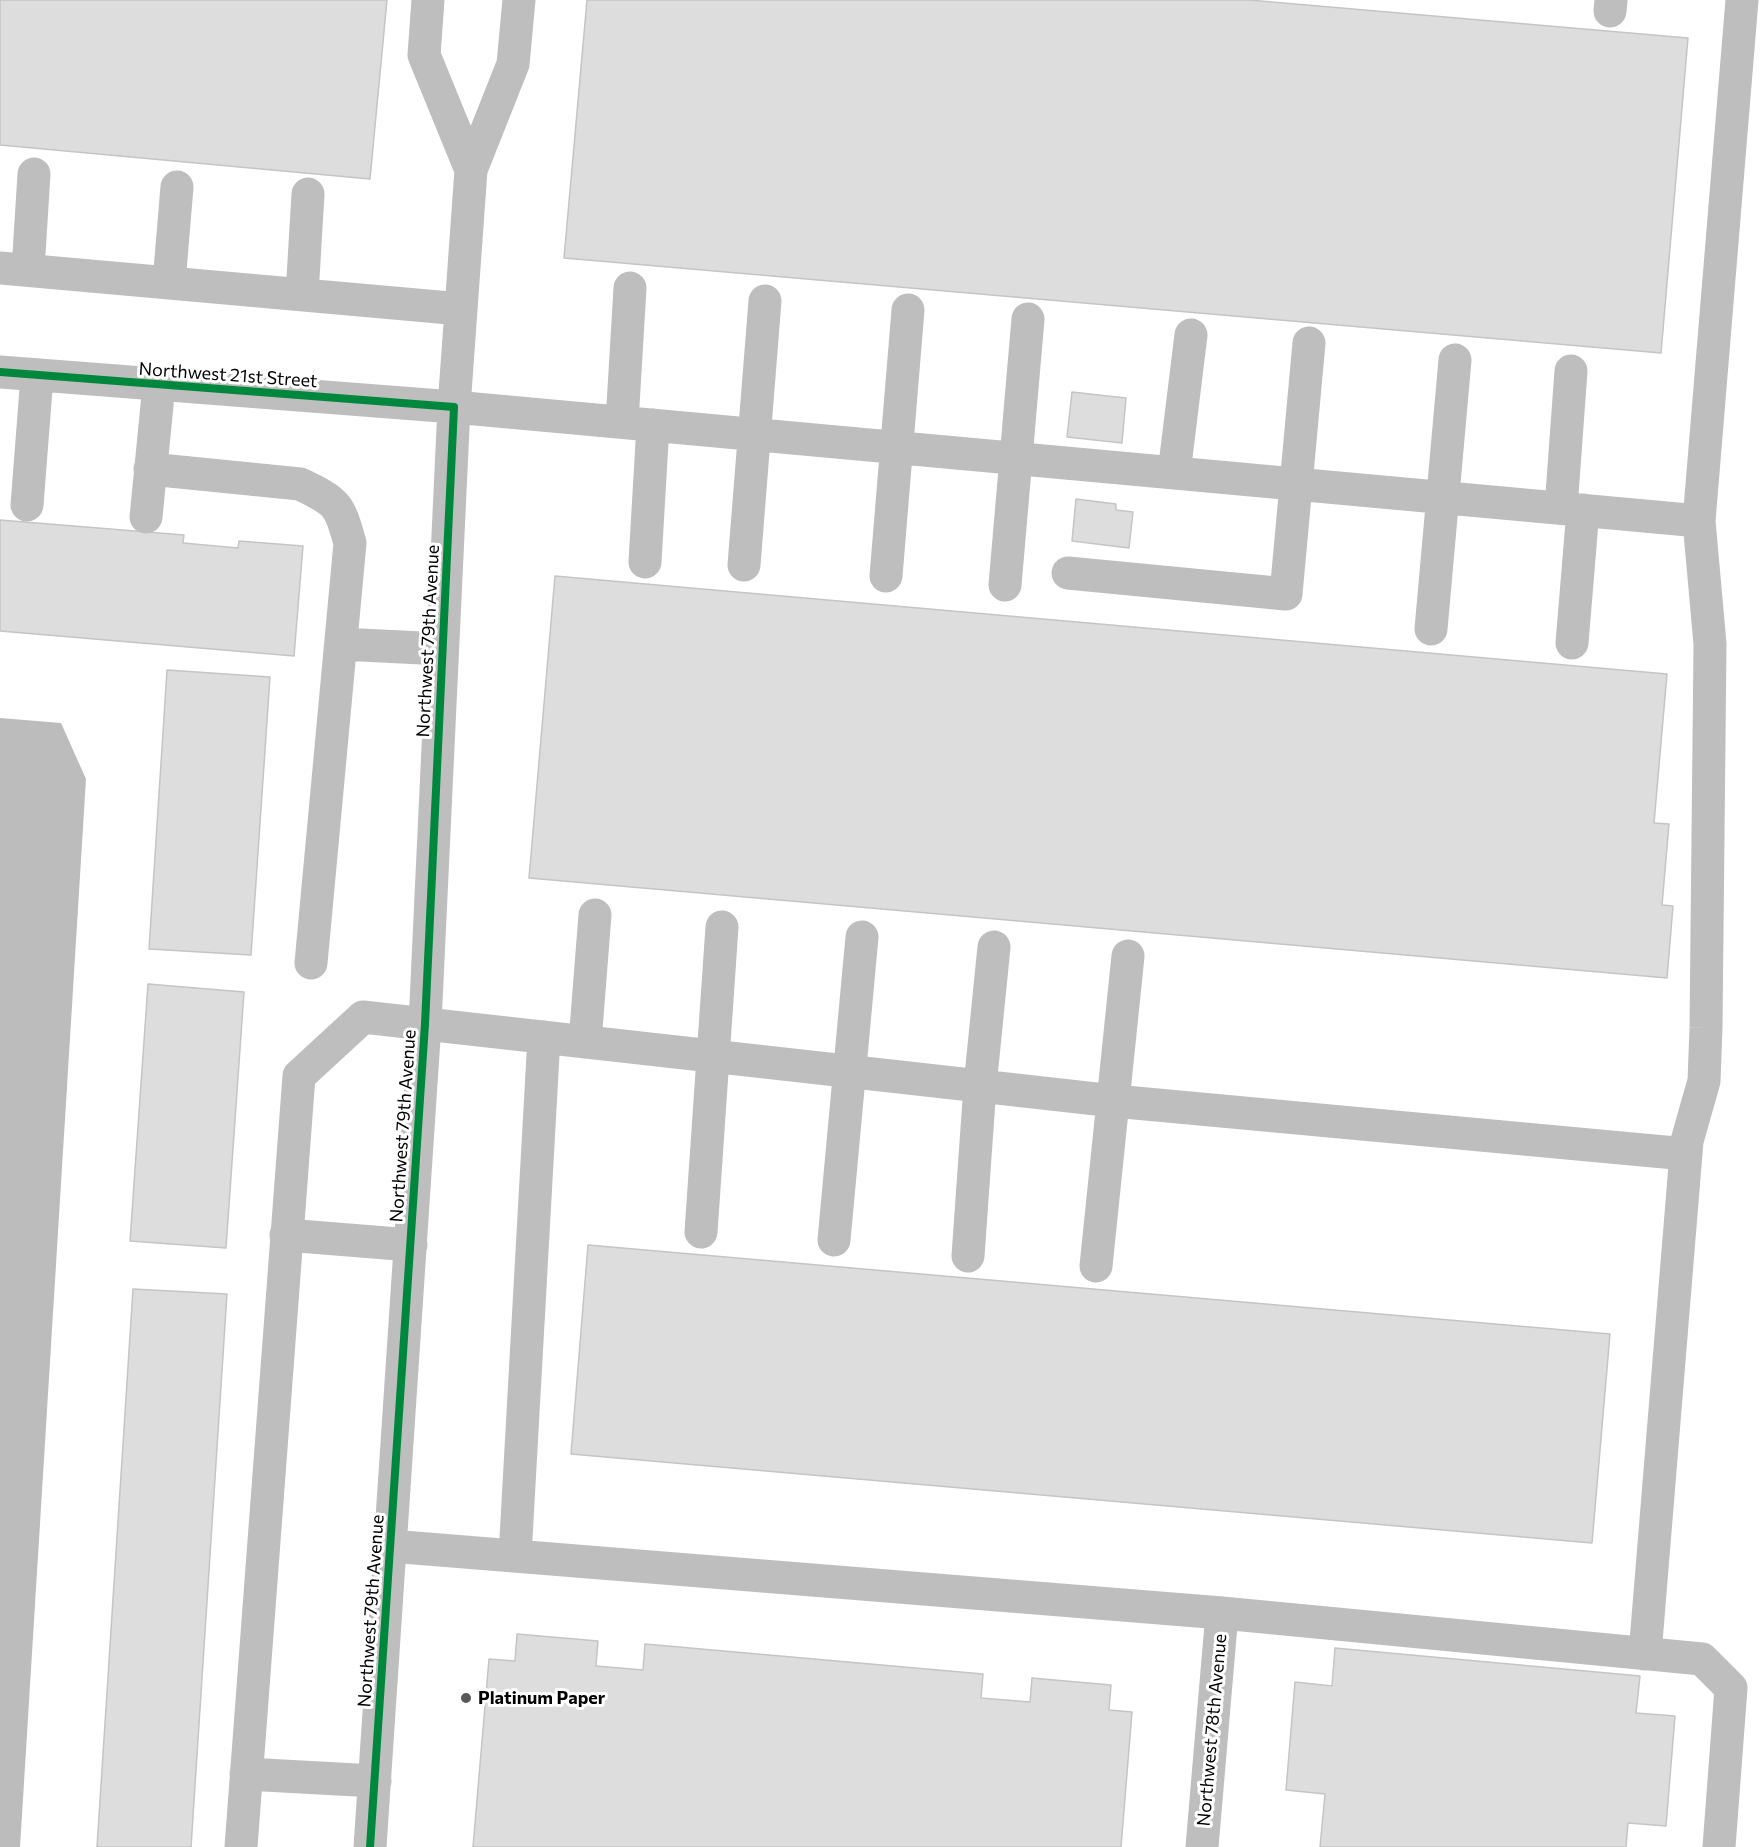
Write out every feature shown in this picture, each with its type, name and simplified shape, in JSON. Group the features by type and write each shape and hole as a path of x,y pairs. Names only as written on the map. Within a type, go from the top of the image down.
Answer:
{"street":[{"path":"428,0 424,54 471,170"},
{"path":"471,170 513,64 519,0"},
{"path":"1645,1654 1686,1154 1704,1082 1707,1028 1710,644 1699,521 1742,0"},
{"name":"Northwest 79th Avenue","path":"370,1847 425,1024 454,407 471,170"},
{"path":"34,174 14,269 461,309"},
{"path":"169,282 177,187"},
{"path":"302,295 308,194"},
{"path":"630,288 645,562"},
{"path":"744,565 765,301"},
{"path":"886,576 908,310"},
{"path":"1005,585 1018,458 1028,319"},
{"path":"1174,473 1191,335"},
{"path":"1068,573 1286,594 1309,343"},
{"path":"1431,629 1455,360"},
{"path":"1571,371 1572,643"},
{"name":"Northwest 21st Street","path":"0,372 454,407 1699,521"},
{"path":"27,506 37,376"},
{"path":"146,517 159,385"},
{"path":"150,469 300,484 323,495 341,511 350,543 311,963"},
{"path":"341,644 442,649"},
{"path":"585,1042 595,915"},
{"path":"701,1232 722,927"},
{"path":"834,1240 862,937"},
{"path":"968,1256 993,947"},
{"path":"1096,1266 1128,956"},
{"path":"241,1847 298,1076 363,1017 1114,1101 1686,1154"},
{"path":"514,1556 544,1037"},
{"path":"286,1235 411,1245"},
{"path":"390,1546 1222,1613 1702,1659 1731,1688 1719,1847"},
{"name":"Northwest 78th Avenue","path":"1202,1847 1222,1613"},
{"path":"246,1774 375,1781"}],"shaded area":[{"path":"0,718 61,723 86,779 20,1847 0,1847"}],"building":[{"path":"0,0 387,0 370,179 0,145"},
{"path":"587,0 1249,0 1688,38 1661,353 564,258"},
{"path":"1072,392 1126,398 1122,443 1067,437"},
{"path":"1076,499 1116,504 1116,510 1133,512 1129,548 1072,541"},
{"path":"0,520 184,535 183,543 238,548 239,541 303,546 294,656 0,631"},
{"path":"555,576 1667,674 1654,823 1669,824 1662,905 1673,906 1667,978 529,878"},
{"path":"167,670 270,677 251,955 149,949"},
{"path":"148,984 244,992 226,1248 130,1241"},
{"path":"588,1245 1610,1334 1592,1543 571,1454"},
{"path":"133,1289 227,1294 191,1847 97,1847"},
{"path":"517,1634 598,1641 596,1666 643,1670 645,1644 983,1674 981,1698 1030,1702 1032,1678 1111,1685 1109,1710 1132,1712 1121,1847 473,1847 489,1659 515,1661"},
{"path":"1335,1648 1640,1676 1636,1713 1675,1716 1666,1826 1628,1823 1626,1847 1320,1847 1325,1794 1286,1790 1295,1682 1332,1686"}],"cycle path":[{"path":"0,372 454,407 425,1024 370,1847"}],"place":[{"name":"Platinum Paper","path":"466,1698"}]}
